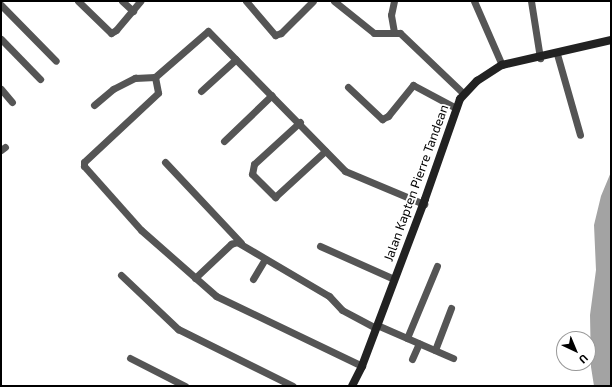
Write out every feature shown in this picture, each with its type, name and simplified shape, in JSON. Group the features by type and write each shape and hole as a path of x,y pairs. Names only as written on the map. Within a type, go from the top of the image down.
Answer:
{"main road":[{"name":"Jalan Kapten Pierre Tandean","path":"352,386 362,366 394,279 424,204 456,108 464,94 478,81 502,65 540,58 611,40"}],"street":[{"path":"78,1 111,33 133,11 140,1"},
{"path":"122,1 133,11"},
{"path":"246,1 274,35 281,33 313,1"},
{"path":"334,1 374,33 400,33 464,94"},
{"path":"394,1 391,15 394,32"},
{"path":"474,1 502,65"},
{"path":"531,1 540,58"},
{"path":"1,5 56,61"},
{"path":"94,105 113,89 135,78 155,77 208,31 300,122 325,151 346,171 424,204"},
{"path":"1,39 40,79"},
{"path":"557,54 580,135"},
{"path":"201,91 236,59"},
{"path":"155,77 158,93 83,164 141,230 216,296 362,366"},
{"path":"348,87 382,119 413,85 456,108"},
{"path":"1,89 12,102"},
{"path":"224,142 272,95"},
{"path":"300,122 254,164 252,174 275,197 325,151"},
{"path":"165,162 242,244 329,296 342,310 452,358"},
{"path":"195,278 230,244 237,242 242,244"},
{"path":"320,246 394,279"},
{"path":"253,279 265,259"},
{"path":"408,338 437,266"},
{"path":"121,275 178,329 293,386"},
{"path":"435,350 451,308"},
{"path":"412,359 420,343"},
{"path":"130,358 185,386"}],"shaded area":[{"path":"611,172 611,386 594,386 592,371 596,371 596,331 590,331 590,315 596,270 594,225 601,196"}]}
